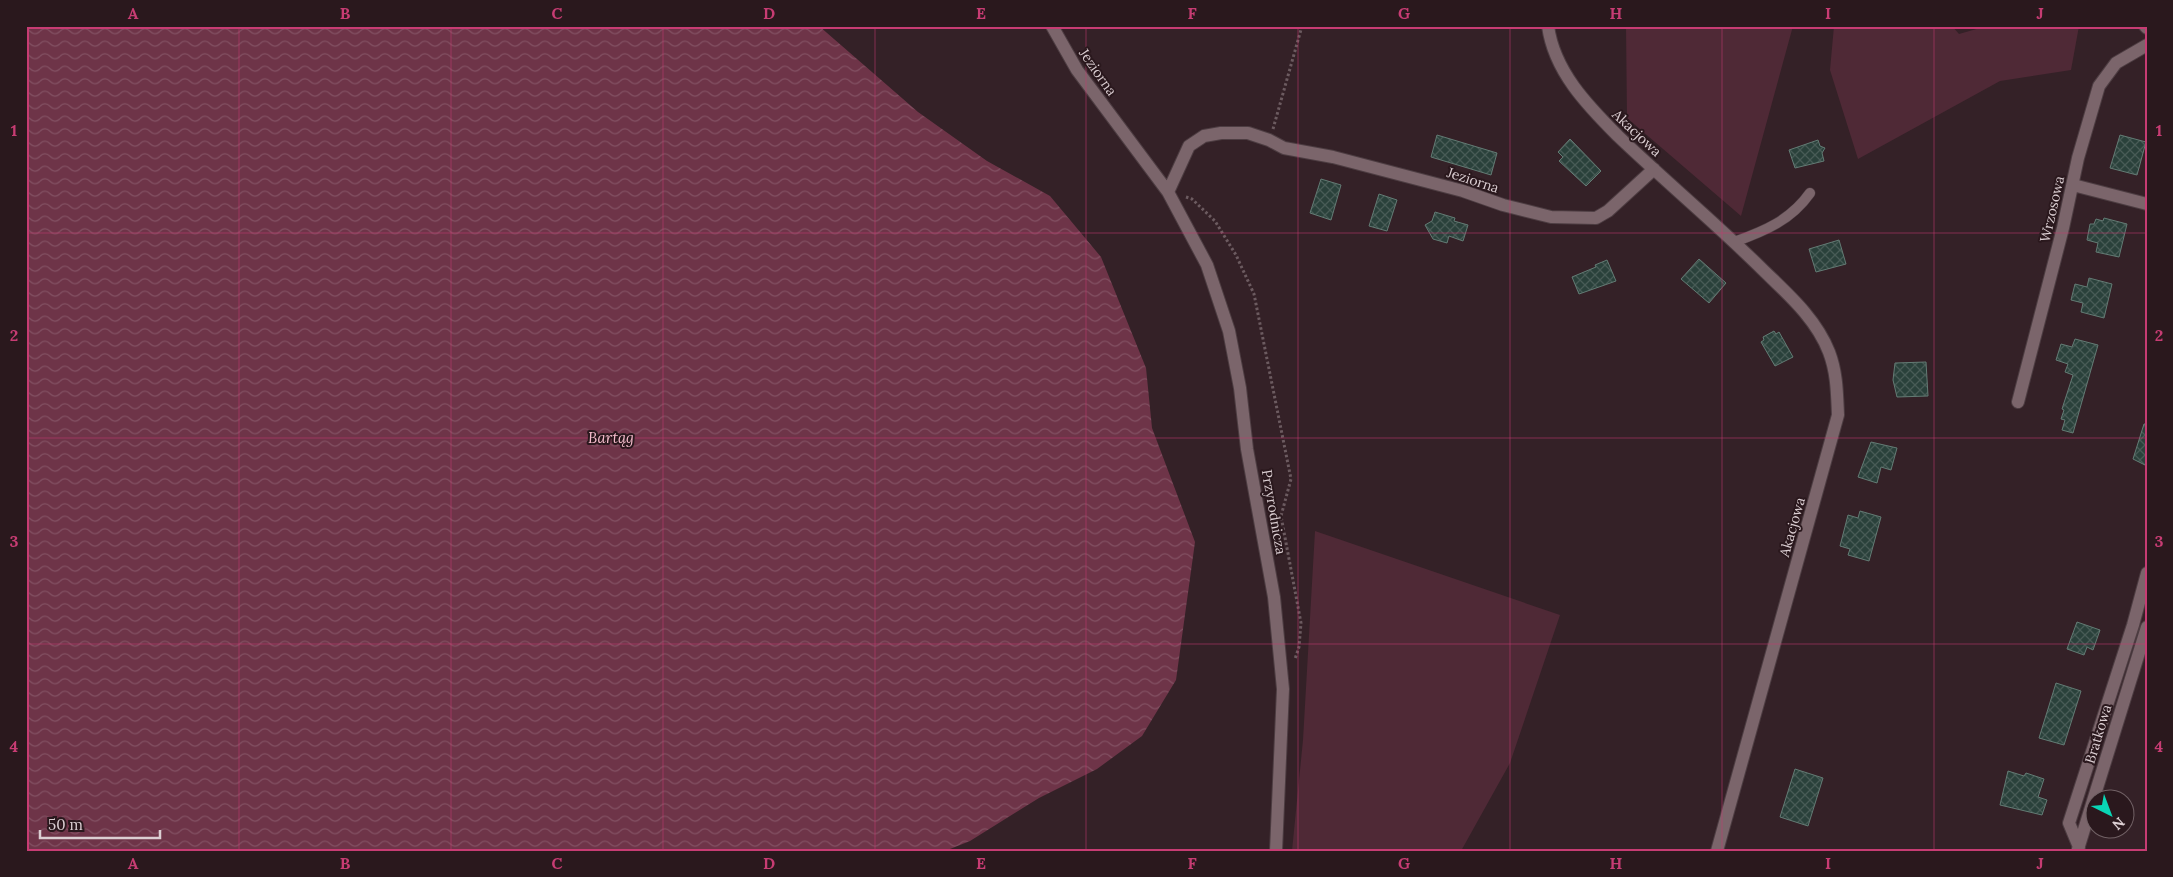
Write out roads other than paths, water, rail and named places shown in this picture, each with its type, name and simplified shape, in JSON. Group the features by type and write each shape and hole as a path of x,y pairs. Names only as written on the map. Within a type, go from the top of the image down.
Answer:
{"street":[{"name":"Jeziorna","path":"1052,26 1077,70 1168,192 1189,146 1204,136 1248,133 1270,140 1284,148 1333,157 1454,188 1503,205 1551,218 1596,218 1608,211 1654,169"},
{"name":"Akacjowa","path":"1548,26 1550,39 1565,75 1595,113 1734,242 1810,317 1828,351 1837,380 1838,415 1717,851"},
{"name":"Wrzosowa","path":"2018,402 2078,158 2099,86 2116,63 2147,45"},
{"path":"2073,184 2147,204"},
{"name":"Przyrodnicza","path":"1168,192 1207,265 1229,331 1240,388 1247,449 1274,597 1283,689 1276,851"},
{"path":"2078,849 2070,823 2133,625 2147,573"},
{"name":"Bratkowa","path":"2078,849 2147,627"}],"lane":[{"path":"1734,242 1766,230 1788,218 1800,208 1810,193"}],"water":[{"name":"Bartąg","path":"26,26 819,26 918,112 987,161 1050,196 1101,257 1146,368 1152,428 1195,542 1176,680 1142,736 1097,769 1039,798 970,841 945,851 26,851"}]}
